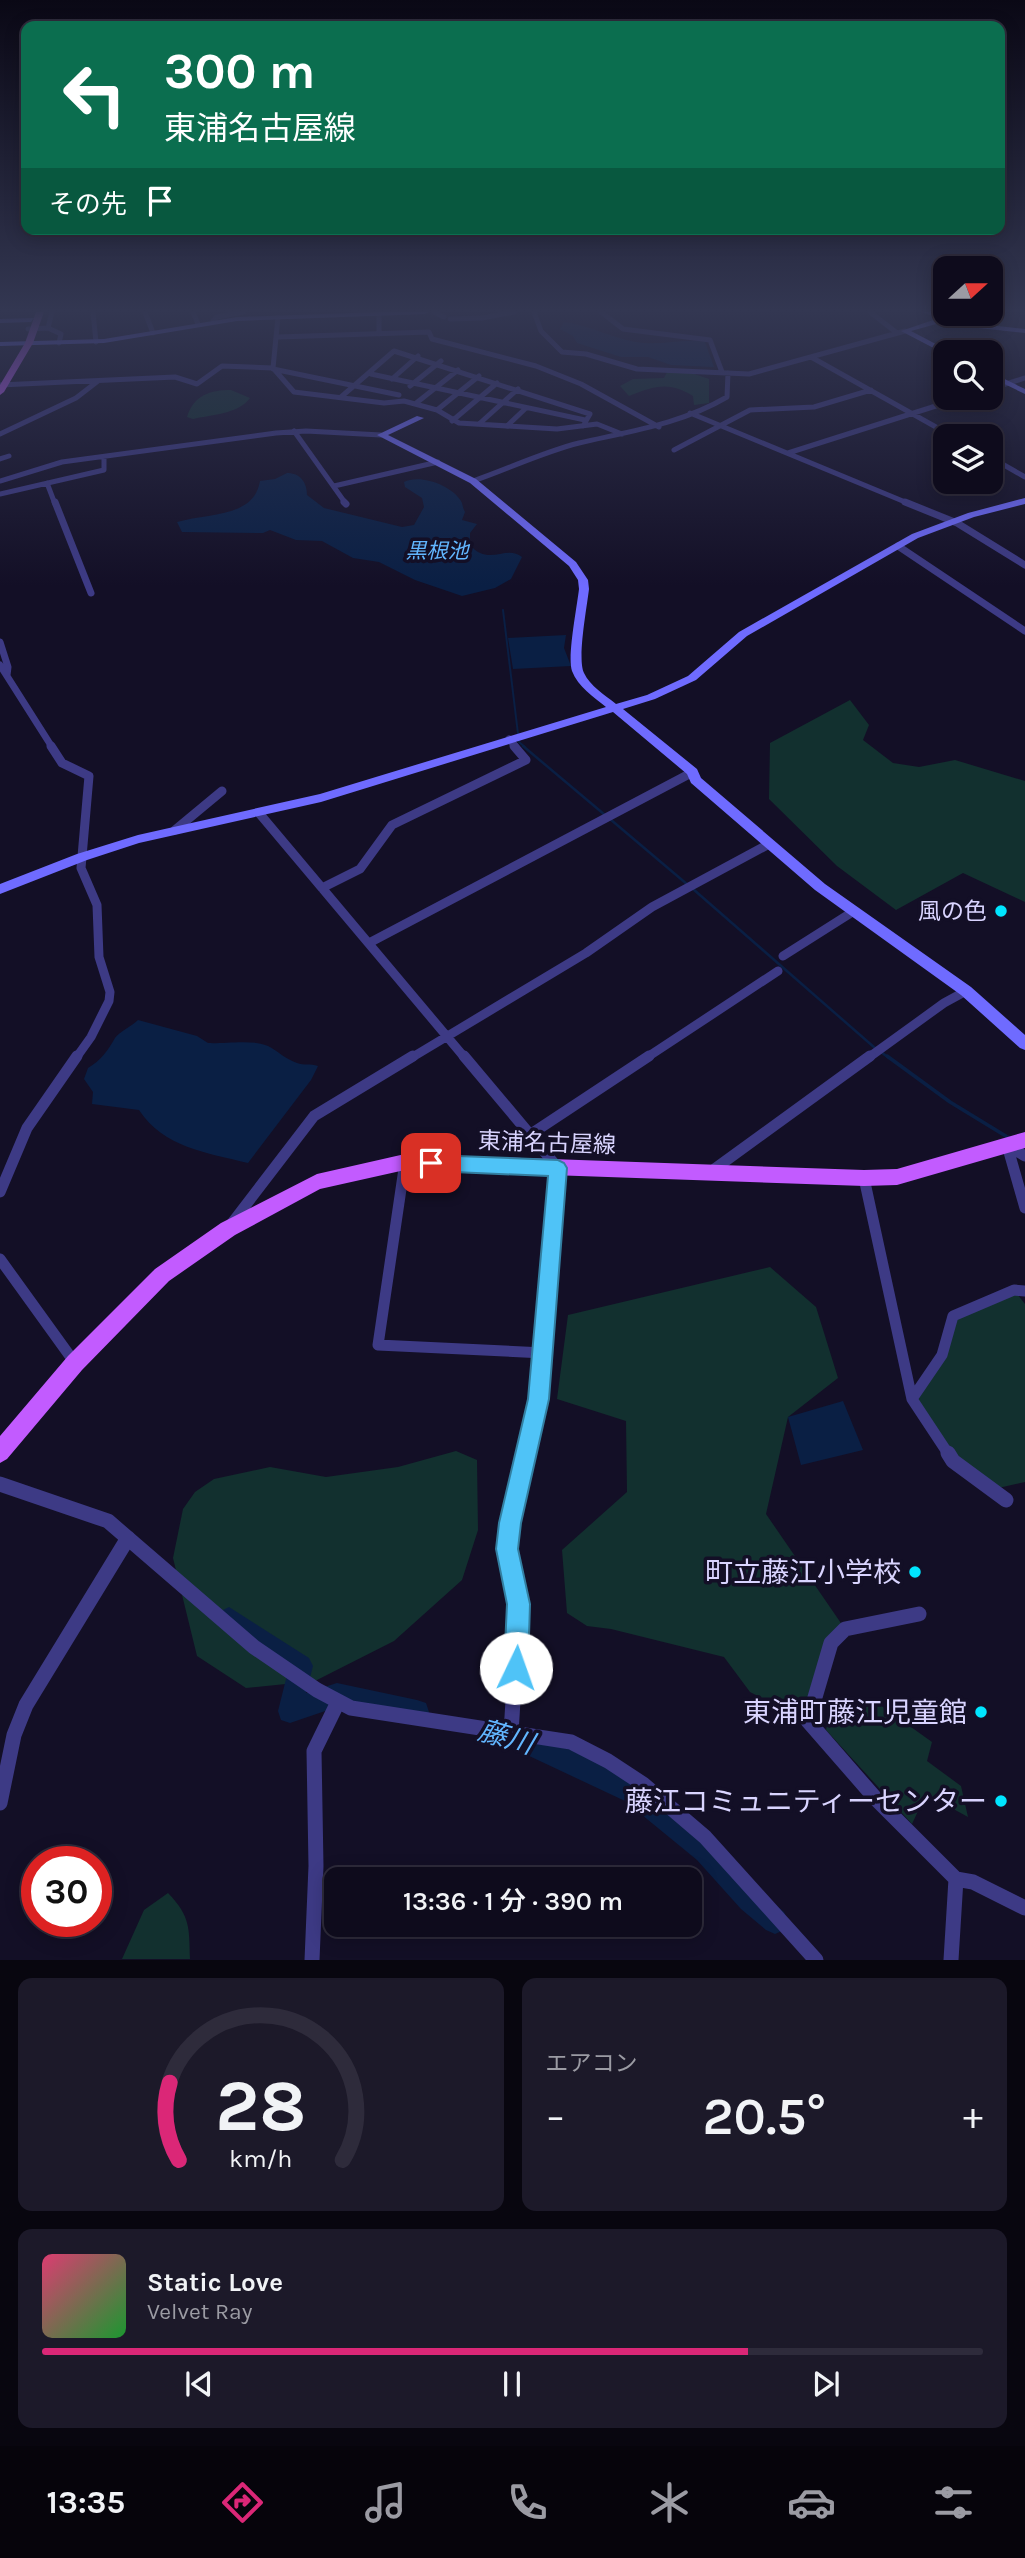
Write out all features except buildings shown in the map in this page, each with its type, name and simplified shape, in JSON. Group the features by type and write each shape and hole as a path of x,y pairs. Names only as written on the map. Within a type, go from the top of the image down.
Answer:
{"main road":[{"name":"東浦名古屋線","path":"0,1452 75,1363 162,1275 228,1229 317,1182 405,1162 897,1177 1018,1145"}],"street":[{"path":"0,434 18,421 64,403"},
{"path":"381,435 420,418 444,403"},
{"path":"452,421 473,403"},
{"path":"479,424 501,403"},
{"path":"509,403 550,412 584,423 603,425 622,434"},
{"path":"415,404 436,410 452,421 533,429 584,423 590,414 560,403"},
{"path":"616,403 659,427"},
{"path":"473,481 578,443 659,427 716,403"},
{"path":"674,450 752,409 814,407 826,403"},
{"path":"894,403 933,426"},
{"path":"788,453 933,407"},
{"path":"507,426 526,408"},
{"path":"533,429 550,412"},
{"path":"690,412 953,521 1025,565"},
{"path":"294,431 346,504"},
{"path":"0,481 20,477 51,465 294,431 381,435 473,481 578,570 584,589 576,642 577,671 587,686 615,706 693,772 695,780 769,844 854,911 966,991 1025,1044"},
{"path":"0,459 9,456"},
{"path":"0,494 23,491 104,470 104,458"},
{"path":"334,486 438,462"},
{"path":"1003,464 1025,477"},
{"path":"47,483 91,593"},
{"path":"0,889 82,857 175,830 321,798 651,697 692,678 743,634 898,546 953,521 1025,501"},
{"path":"898,546 1025,631"},
{"path":"0,642 8,667 6,676"},
{"path":"0,665 62,763 89,776 81,868 97,905 99,957 110,992 109,1001 91,1037 27,1128 0,1192"},
{"path":"322,888 360,869 392,825 526,760 515,737"},
{"path":"369,943 609,819 693,772"},
{"path":"175,830 222,791"},
{"path":"259,813 558,1168 544,1353 530,1445 510,1523 507,1549 519,1604 511,1733"},
{"path":"228,1229 314,1116 586,953 613,932 690,886 769,844"},
{"path":"783,956 854,911"},
{"path":"531,1134 778,971"},
{"path":"708,1173 944,1003 966,991"},
{"path":"1018,1145 1025,1208"},
{"path":"405,1162 379,1345 544,1353"},
{"path":"864,1178 912,1399 953,1461 1006,1500"},
{"path":"0,1259 75,1363"},
{"path":"912,1399 942,1355 953,1316 1014,1290 1025,1291"},
{"path":"0,1484 27,1497 83,1507 108,1521 279,1665 351,1708 572,1742 636,1775 710,1840 816,1959"},
{"path":"0,1803 14,1735 26,1704 128,1538"},
{"path":"919,1614 845,1629 831,1643 808,1721 876,1799 956,1879 973,1882 1025,1908"},
{"path":"312,1959 316,1866 314,1751 338,1702"},
{"path":"951,1959 956,1879"}],"green space":[{"path":"244,403 224,413 193,419 187,417 194,404"},
{"path":"850,700 869,725 863,740 893,763 919,767 955,760 1025,781 1025,902 963,873 896,910 837,866 769,799 770,743"},
{"path":"770,1267 816,1307 838,1378 788,1417 766,1514 845,1629 831,1643 808,1721 750,1692 724,1657 611,1629 587,1626 567,1613 562,1550 627,1492 626,1421 557,1399 568,1315"},
{"path":"1014,1290 1025,1304 1025,1482 994,1489 953,1461 912,1399 942,1355 952,1316"},
{"path":"456,1451 477,1460 478,1530 462,1580 394,1641 315,1681 246,1688 197,1656 173,1558 183,1509 195,1492 214,1479 270,1467 326,1477 398,1467"},
{"path":"876,1702 932,1742 927,1761 961,1786 968,1817 926,1794 912,1824 826,1730 831,1708 853,1712"},
{"path":"168,1893 185,1916 190,1959 122,1959 144,1910"}],"water":[{"name":"黒根池","path":"287,473 302,479 307,495 324,508 402,527 414,525 424,507 422,498 405,487 404,482 418,479 435,482 450,490 461,501 465,512 462,520 477,524 470,533 470,545 484,554 510,553 522,557 511,579 495,588 462,596 415,580 379,562 353,558 322,541 296,540 270,530 263,533 182,532 177,522 239,508 249,502 256,493 260,481 275,479"},
{"path":"566,635 564,648 571,666 513,669 508,638"},
{"path":"138,1020 197,1036 208,1043 262,1044 300,1064 318,1066 311,1080 248,1163 217,1156 173,1140 160,1132 139,1110 92,1104 93,1092 84,1079 88,1068 97,1062 117,1036"},
{"path":"843,1401 863,1450 801,1465 788,1417"}],"waterway":[{"path":"503,610 519,742 525,747"},
{"path":"523,746 605,815"},
{"path":"610,819 688,885"},
{"path":"693,889 875,1048"},
{"path":"881,1052 889,1058"},
{"path":"887,1056 950,1102 1009,1138"},
{"name":"藤川","path":"229,1619 301,1666 290,1711 337,1695 417,1712"},
{"name":"藤川","path":"517,1737 634,1792 706,1851 750,1900 775,1921"}],"place":[{"name":"風の色","path":"1001,911"},
{"name":"町立藤江小学校","path":"915,1572"},
{"name":"東浦町藤江児童館","path":"981,1712"},
{"name":"藤江コミュニティーセンター","path":"1001,1801"}],"route":[{"path":"431,1163 558,1168 551,1281 539,1399 510,1523 507,1549 519,1604 516,1668"}]}
